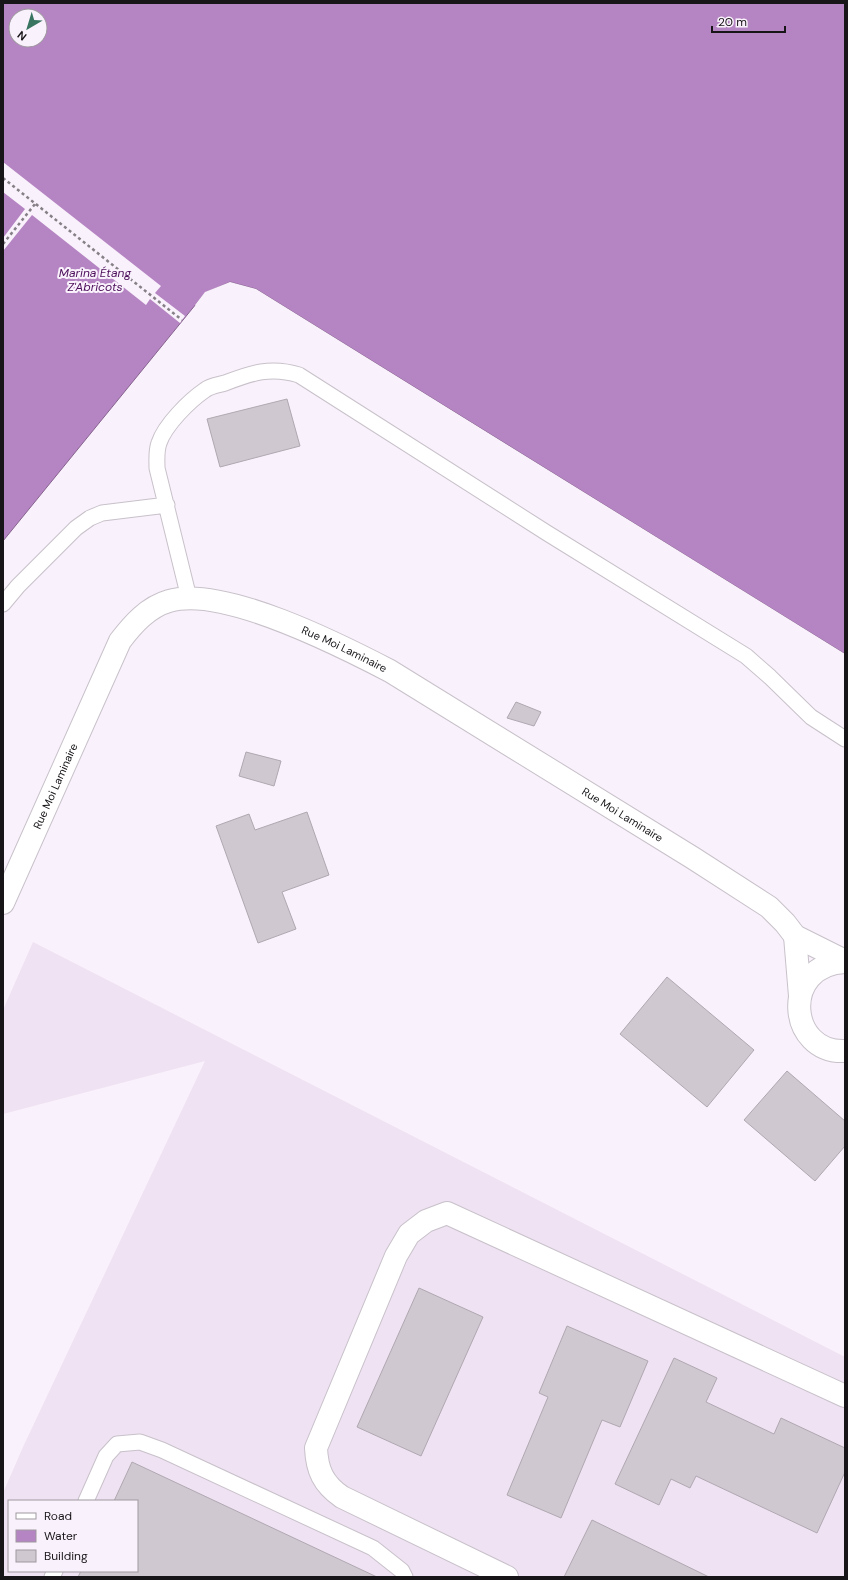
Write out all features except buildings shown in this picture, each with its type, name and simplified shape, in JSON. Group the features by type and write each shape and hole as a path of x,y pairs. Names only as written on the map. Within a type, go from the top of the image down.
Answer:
{"street":[{"name":"Rue Moi Laminaire","path":"3,903 120,641 133,625 156,607 169,601 189,598 212,600 242,607 339,644 390,671 769,907 785,923 795,936"},
{"path":"795,936 845,961"},
{"path":"795,936 800,996 798,1009 801,1021 807,1033 816,1042 827,1049 839,1052 845,1051"},
{"path":"800,996 805,984 813,974 823,967 845,961"},
{"path":"507,1577 342,1498 331,1490 323,1478 317,1461 316,1448 396,1256 409,1234 426,1221 448,1213 845,1396"}],"lane":[{"path":"189,598 157,468 159,442 173,419 188,403 206,389 250,374 272,370 287,370 299,374 547,533 746,656 811,717 845,740"},
{"path":"3,604 18,586 71,533 90,518 102,513 167,505"},
{"path":"86,1500 106,1456 117,1444 140,1442 162,1450 373,1548 402,1571 405,1577"}],"path":[{"path":"3,178 182,320"},
{"path":"3,244 35,204"}],"shaded area":[{"path":"33,942 845,1357 845,1577 3,1577 3,1493 23,1447 205,1061 3,1114 3,1010"}],"water":[{"name":"Marina Étang Z'Abricots","path":"3,3 845,3 845,654 256,289 230,282 205,293 3,541"}],"pier":[{"path":"3,162 161,286 155,293 185,316 180,323 150,299 146,305 32,215 3,251 3,238 25,209 3,192"},
{"path":"230,282 256,289 845,654 845,656 255,291 230,284 206,294 196,306 195,305 205,292"}]}
